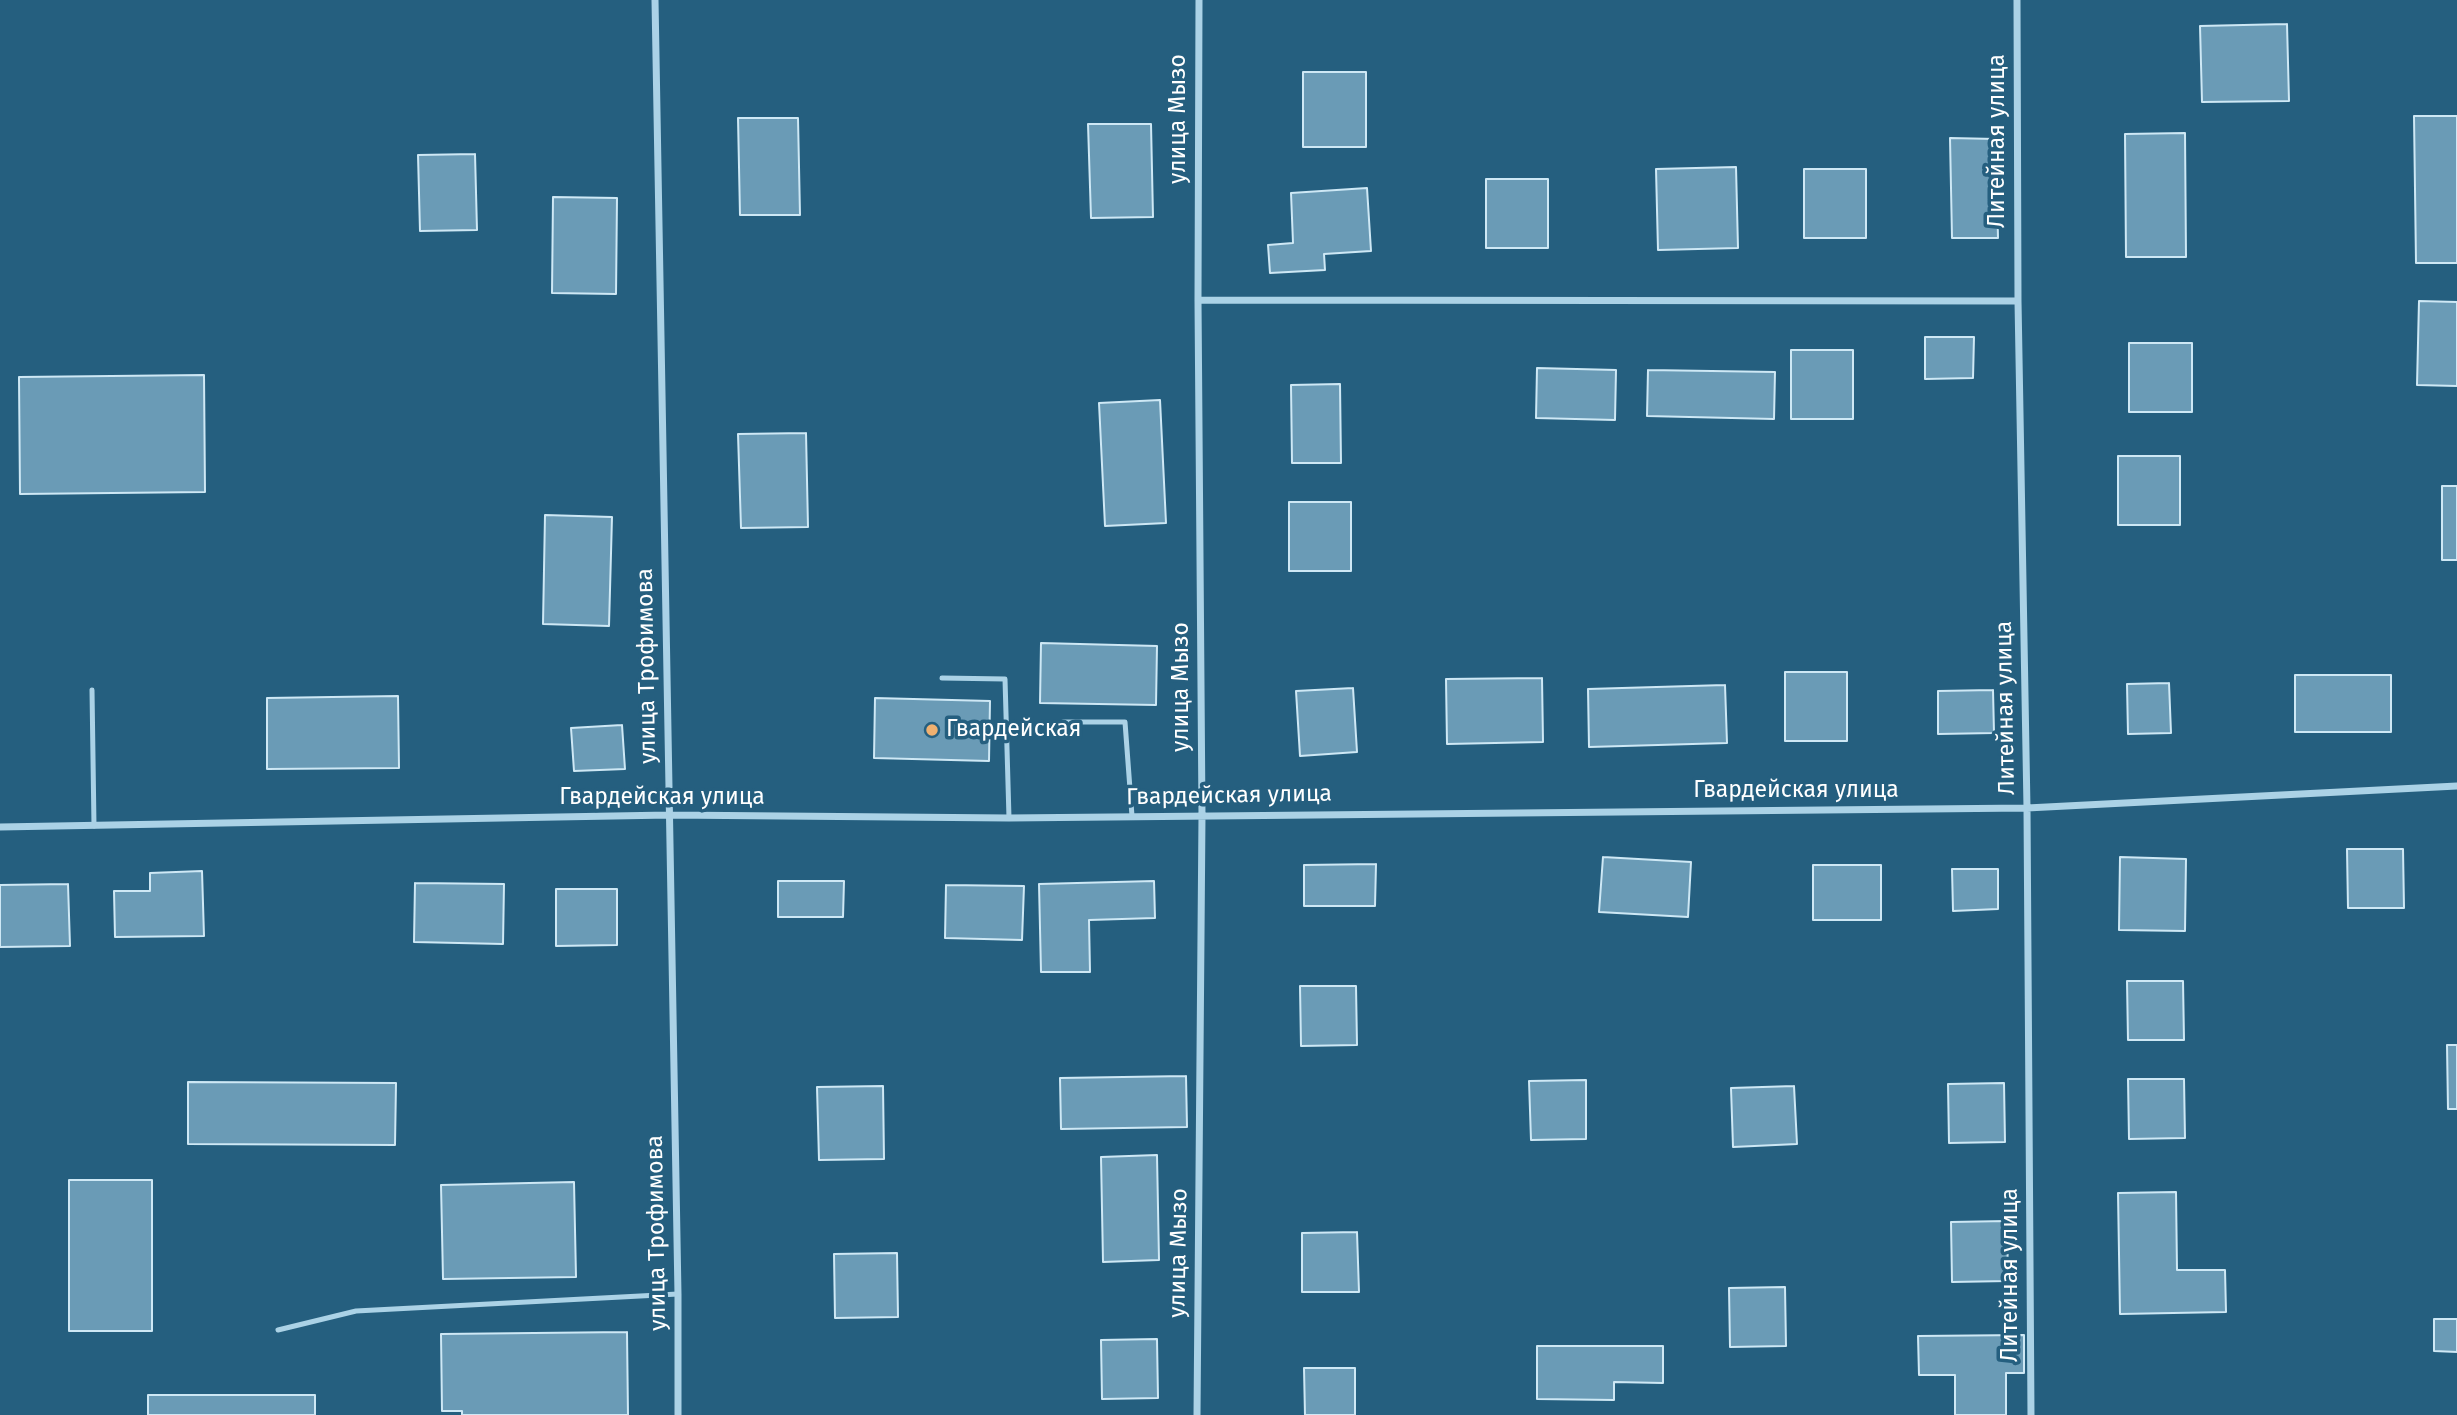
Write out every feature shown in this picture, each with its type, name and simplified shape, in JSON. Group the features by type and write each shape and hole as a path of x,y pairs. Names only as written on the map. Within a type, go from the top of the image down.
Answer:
{"street":[{"name":"улица Трофимова","path":"655,0 678,1415"},
{"name":"улица Мызо","path":"1197,1415 1202,815 1198,300 1199,0"},
{"name":"Литейная улица","path":"2017,0 2031,1415"},
{"path":"1198,300 2018,301"},
{"name":"Гвардейская улица","path":"0,827 669,815 1009,818 2026,808 2457,786"}],"lane":[{"path":"942,678 1005,679 1009,818"},
{"path":"92,690 94,826"},
{"path":"1063,722 1125,722 1132,816"},
{"path":"278,1330 356,1311 678,1294"}],"building":[{"path":"2287,24 2289,101 2202,102 2200,26"},
{"path":"1303,72 1366,72 1366,147 1303,147"},
{"path":"2414,116 2457,116 2457,263 2416,263"},
{"path":"738,118 798,118 800,215 740,215"},
{"path":"1088,124 1151,124 1153,217 1091,218"},
{"path":"2185,133 2186,257 2126,257 2125,134"},
{"path":"1950,138 1996,139 1998,238 1952,238"},
{"path":"475,154 477,230 420,231 418,155"},
{"path":"1736,167 1738,248 1658,250 1656,169"},
{"path":"1804,169 1866,169 1866,238 1804,238"},
{"path":"1486,179 1548,179 1548,248 1486,248"},
{"path":"1367,188 1371,251 1324,254 1325,270 1270,273 1268,245 1293,243 1291,193"},
{"path":"553,197 617,198 616,294 552,293"},
{"path":"2419,301 2457,302 2457,386 2417,385"},
{"path":"1925,337 1974,337 1973,378 1925,379"},
{"path":"2129,343 2192,343 2192,412 2129,412"},
{"path":"1791,350 1853,350 1853,419 1791,419"},
{"path":"1537,368 1616,370 1615,420 1536,418"},
{"path":"1648,370 1775,372 1774,419 1647,416"},
{"path":"204,375 205,492 20,494 19,377"},
{"path":"1340,384 1341,463 1292,463 1291,385"},
{"path":"1160,400 1166,523 1105,526 1099,403"},
{"path":"806,433 808,527 741,528 738,434"},
{"path":"2118,456 2180,456 2180,525 2118,525"},
{"path":"2442,486 2457,486 2457,560 2442,560"},
{"path":"1289,502 1351,502 1351,571 1289,571"},
{"path":"545,515 612,517 609,626 543,624"},
{"path":"1041,643 1157,646 1156,705 1040,703"},
{"path":"1785,672 1847,672 1847,741 1785,741"},
{"path":"2295,675 2391,675 2391,732 2295,732"},
{"path":"1542,678 1543,742 1447,744 1446,679"},
{"path":"2169,683 2171,733 2128,734 2127,684"},
{"path":"1725,685 1727,743 1589,747 1588,689"},
{"path":"1353,688 1357,752 1300,756 1296,691"},
{"path":"1993,690 1994,733 1938,734 1938,691"},
{"path":"398,696 399,768 267,769 267,698"},
{"name":"Гвардейская","path":"875,698 990,701 989,761 874,758"},
{"path":"622,725 625,769 574,771 571,728"},
{"path":"2347,849 2403,849 2404,908 2348,908"},
{"path":"1603,857 1691,862 1688,917 1599,912"},
{"path":"2120,857 2186,859 2185,931 2119,930"},
{"path":"1376,864 1375,906 1304,906 1304,865"},
{"path":"1813,865 1881,865 1881,920 1813,920"},
{"path":"1952,869 1998,869 1998,909 1953,911"},
{"path":"202,871 204,936 115,937 114,891 150,891 150,873"},
{"path":"778,881 844,881 843,917 778,917"},
{"path":"1154,881 1155,918 1089,920 1090,972 1041,972 1039,884"},
{"path":"415,883 504,884 503,944 414,942"},
{"path":"68,884 70,946 0,947 0,885"},
{"path":"946,885 1024,886 1022,940 945,938"},
{"path":"556,889 617,889 617,945 556,946"},
{"path":"2127,981 2183,981 2184,1040 2128,1040"},
{"path":"1300,986 1356,986 1357,1045 1301,1046"},
{"path":"2447,1045 2457,1045 2457,1109 2448,1109"},
{"path":"1186,1076 1187,1127 1061,1129 1060,1078"},
{"path":"2128,1079 2184,1079 2185,1138 2129,1139"},
{"path":"1586,1080 1586,1139 1531,1140 1529,1081"},
{"path":"188,1082 396,1083 395,1145 188,1144"},
{"path":"2004,1083 2005,1142 1949,1143 1948,1084"},
{"path":"883,1086 884,1159 819,1160 817,1087"},
{"path":"1794,1086 1797,1144 1733,1147 1731,1088"},
{"path":"1157,1155 1159,1260 1103,1262 1101,1157"},
{"path":"69,1180 152,1180 152,1331 69,1331"},
{"path":"574,1182 576,1277 443,1279 441,1185"},
{"path":"2176,1192 2177,1270 2225,1270 2226,1312 2120,1314 2118,1193"},
{"path":"2007,1221 2008,1281 1952,1282 1951,1222"},
{"path":"1357,1232 1359,1292 1302,1292 1302,1233"},
{"path":"897,1253 898,1317 835,1318 834,1254"},
{"path":"1785,1287 1786,1346 1730,1347 1729,1288"},
{"path":"2434,1319 2457,1319 2457,1352 2434,1351"},
{"path":"627,1332 628,1415 462,1415 462,1411 442,1411 441,1334"},
{"path":"2024,1335 2024,1373 2006,1373 2006,1415 1955,1415 1955,1375 1919,1375 1918,1336"},
{"path":"1157,1339 1158,1398 1102,1399 1101,1340"},
{"path":"1537,1346 1663,1346 1663,1383 1614,1382 1614,1400 1537,1399"},
{"path":"1304,1368 1355,1368 1355,1415 1305,1415"},
{"path":"148,1395 315,1395 315,1415 148,1415"}],"place":[{"name":"Гвардейская","path":"932,730"}]}
